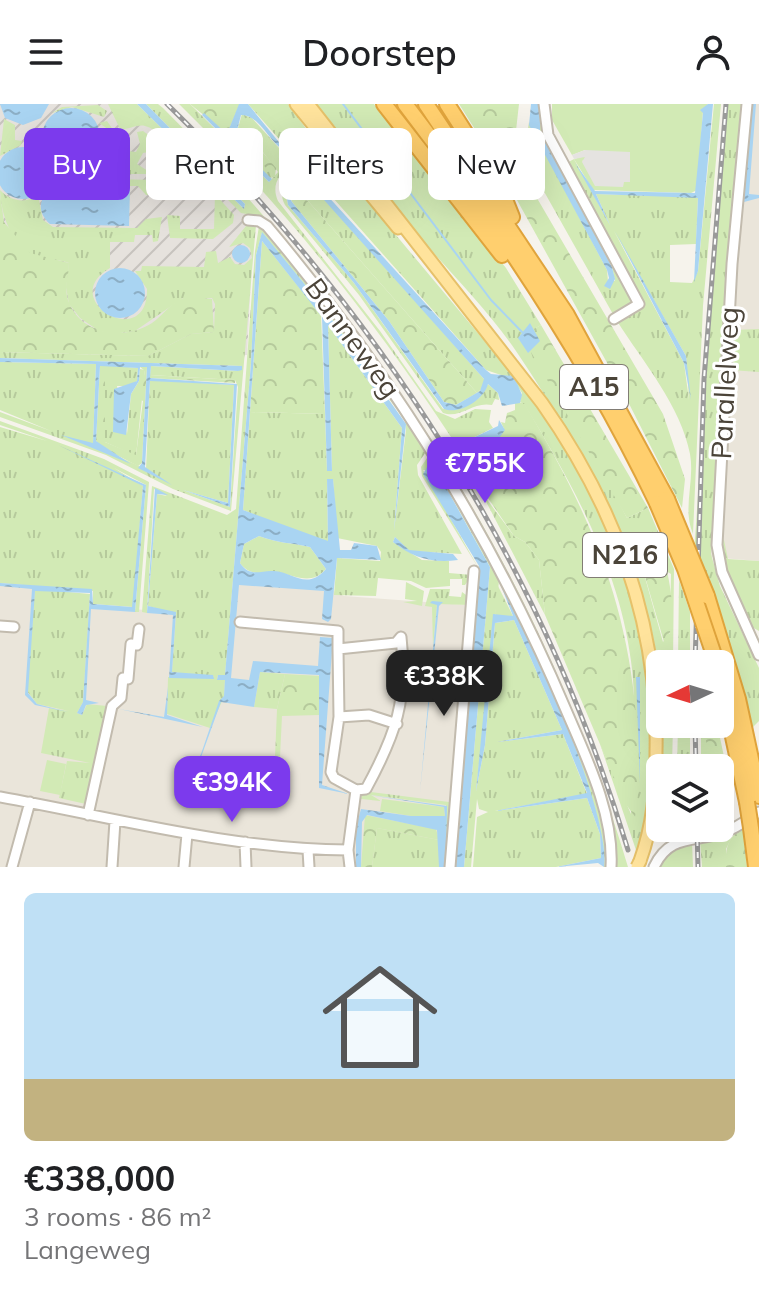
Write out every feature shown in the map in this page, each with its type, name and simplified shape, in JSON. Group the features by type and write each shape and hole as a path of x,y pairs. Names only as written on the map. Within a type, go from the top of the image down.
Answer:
{"highway":[{"name":"A15","path":"384,104 512,270 530,283"},
{"name":"A15","path":"405,104 530,283 662,501 712,650"},
{"name":"A15","path":"426,104 522,243 599,369 712,609 755,797 751,828 756,867"},
{"name":"A15","path":"447,104 500,187 522,243"},
{"name":"A15","path":"734,714 740,731"}],"main road":[{"name":"N216","path":"296,104 456,295"},
{"name":"N216","path":"308,104 542,403 573,449 607,510 628,562 644,616 656,686 655,800 638,864"}],"street":[{"path":"544,104 548,135 639,304 614,319"},
{"name":"Parallelweg","path":"747,104 732,264 717,545 726,584 759,655"},
{"name":"Banneweg","path":"248,220 267,226 351,331 432,449 487,542 575,731 607,819 611,867"},
{"path":"450,867 474,571"},
{"path":"240,622 338,631 338,649 339,717 331,772 334,778 356,790 366,789 391,743 397,724 404,680 401,637 396,643 338,649"},
{"path":"0,626 14,627"},
{"path":"88,815 112,706 121,698 123,678 128,679 131,644 137,645 139,629"},
{"path":"339,717 369,715 397,724"},
{"path":"350,867 348,850 356,790"},
{"path":"0,797 187,834 308,850 348,850"},
{"path":"12,867 30,802"},
{"path":"654,867 663,853 680,840 726,832 759,812"},
{"path":"112,867 115,821"},
{"path":"184,867 187,834"},
{"path":"245,842 246,867"},
{"path":"308,850 309,867"}],"shaded area":[{"path":"0,104 135,104 159,128 146,128 146,200 232,200 245,213 253,239 247,355 188,357 0,352"},
{"path":"736,104 759,104 759,561 709,557"},
{"path":"585,150 630,152 630,182 624,182 623,187 595,186 582,162 585,157 574,159 572,155"},
{"path":"236,578 327,588 344,596 480,606 458,867 0,867 0,585 34,587 87,606 175,612 227,678"}],"green space":[{"path":"108,104 137,104 161,128 142,126 120,128"},
{"path":"146,104 158,104 182,128 170,128"},
{"path":"179,104 190,104 214,128 203,128"},
{"path":"190,104 239,104 230,128 220,128"},
{"path":"248,104 288,104 306,128 279,128 279,139"},
{"path":"314,104 374,104 393,128 333,128"},
{"path":"459,104 519,104 516,128 474,128"},
{"path":"552,104 708,104 703,111 697,190 691,193 593,190 574,159 584,156 586,159 582,161 629,182 585,150 572,155 552,120"},
{"path":"714,104 721,104 703,306 693,534 689,514 691,464 685,436 660,385 617,321 641,305 565,164 574,159 610,225 596,194 698,197 696,244 670,245 670,282 692,283 698,271","holes":["614,231 686,356 689,400 684,363"]},
{"path":"725,104 742,104 727,265 711,554 720,586 759,668 759,721 751,729 734,677 734,650 725,650 694,553"},
{"path":"98,105 107,111 104,117 72,107 52,113 62,107"},
{"path":"242,114 252,118 261,128 238,128"},
{"path":"4,119 15,125 15,140 22,141 21,145 0,156"},
{"path":"107,121 112,128 106,128 99,123"},
{"path":"263,130 279,148 279,178 275,191 278,201 380,331 436,411 455,419 475,409 491,410 489,422 493,428 458,445 453,440 359,307 263,192 263,176 269,182 278,172 263,152"},
{"path":"137,132 146,133 146,152 137,164 146,170 146,174 130,174 130,151 136,152 140,144"},
{"path":"545,133 634,302 614,316 545,193 545,152 607,270 608,281 615,281 612,267 545,140"},
{"path":"412,151 428,171 428,200 451,200 506,268 541,325 529,332 627,518 648,508 674,569 673,650 655,650 627,549 589,469 543,392 481,305 390,200 412,200","holes":["639,556 671,574 670,633 663,642"]},
{"path":"263,153 276,168 275,177 270,178 273,175 263,165"},
{"path":"263,164 274,175 270,178 263,171"},
{"path":"130,179 146,180 146,195 138,186 130,186"},
{"path":"0,190 14,199 39,200 43,220 53,227 137,228 146,219 162,217 158,241 153,242 152,235 135,235 134,242 110,242 110,268 96,281 93,294 98,306 121,319 134,317 143,308 147,289 135,271 141,271 142,266 204,267 206,252 216,251 218,263 230,257 235,264 244,265 252,258 250,248 243,243 229,247 246,226 256,225 231,511 173,489 106,455 0,417 0,412 51,431 0,410 0,362 96,364 93,444 90,444 146,469 150,380 234,385 228,503 183,490 230,507 238,387 235,380 150,375 151,366 238,371 242,366 0,358 0,352 148,356 191,334 214,332 215,304 212,298 183,298 135,331 113,334 99,331 80,318 69,304 66,287 69,263 36,257 24,249 8,226"},
{"path":"0,194 4,222 30,253 69,263 68,300 82,321 104,331 129,332 152,323 181,299 196,297 212,299 214,332 191,334 148,356 0,352"},
{"path":"215,200 220,200 234,215 233,223 213,239 170,238 167,215 180,216 180,229 214,229"},
{"path":"228,200 235,200 244,209 245,204 241,200 249,200 313,276 381,365 471,507 396,390 353,330 262,217 241,213"},
{"path":"283,200 287,200 288,205 354,283 443,409 479,398 488,384 498,393 499,400 495,399 492,405 479,405 456,414 443,413 359,295"},
{"path":"327,200 484,379 484,387 477,393 308,201"},
{"path":"335,200 367,200 538,405 590,489 623,564 646,655 646,738 650,738 651,754 646,754 646,820 637,853 600,744 631,814 633,680 616,592 605,559 576,495 520,402 522,393 513,379 486,370"},
{"path":"517,200 538,200 663,414 685,479 682,508 621,388"},
{"path":"308,201 477,393 456,405 444,402 389,321 292,202"},
{"path":"259,226 326,304 428,449 417,465 418,475 462,554 409,551 395,537 393,542 422,560 449,561 449,573 472,575 465,585 462,585 462,579 450,579 450,586 426,588 411,581 378,578 376,596 334,595 337,558 380,561 381,552 377,546 337,538 333,479 327,479 328,541 321,542 243,510 250,412 325,414 327,471 332,471 328,325 402,428 394,531 406,430 405,421 320,303 262,233 256,255 251,363 225,676 218,675 217,679 225,680 224,697 210,728 167,714 168,677 215,677 172,672 176,614 148,606 157,494 167,496 154,489 147,613 142,612 152,486 227,515 236,509 255,251"},
{"path":"262,241 321,315 325,414 250,412"},
{"path":"541,325 648,508 627,518 524,340 528,332"},
{"path":"759,329 759,372 730,370 732,330"},
{"path":"105,365 138,368 137,381 130,386 117,386 127,434 131,394 139,381 140,369 145,370 136,456 105,442"},
{"path":"105,365 105,442 136,455 143,401 139,399 145,371 140,367 147,367 142,463 138,466 99,446 96,441 100,366"},
{"path":"150,375 235,380 235,383 150,378"},
{"path":"515,402 524,403 566,478 584,515 612,590 631,671 636,715 639,766 635,817 625,803 545,615 539,560 525,542 514,536 459,456 500,434 504,429 501,422 505,423 507,413 515,410"},
{"path":"0,421 104,459 149,482 139,612 135,612 146,485 114,468 143,486 133,607 93,604 93,591 0,583 0,427 47,441 0,425"},
{"path":"431,452 507,586 572,732 603,817 607,867 604,867 602,842 594,807 582,766 547,678 499,581 476,791 485,745 495,623 514,620 562,730 497,742 563,734 587,794 495,811 587,798 600,834 601,858 556,867 473,867 477,817 488,812 479,809 477,799 471,867 464,867 490,567 437,470 423,470 479,569 422,476 421,467"},
{"path":"480,490 514,536 525,542 539,560 545,615"},
{"path":"259,536 310,547 326,569 308,578 248,570 240,563 244,544"},
{"path":"720,538 724,540 728,559 759,561 759,631 741,615 735,603"},
{"path":"660,547 672,611 672,624 664,642 639,556"},
{"path":"679,580 690,612 690,650 678,650"},
{"path":"406,582 424,591 422,606 403,602 417,601 405,599"},
{"path":"497,584 513,616 500,618 495,614"},
{"path":"35,589 90,594 83,702 77,713 82,715 87,704 107,706 86,804 59,798 67,761 90,763 41,753 49,708 69,711 37,704 27,691"},
{"path":"430,589 450,589 449,596 461,597 462,592 469,597 469,605 437,604 433,647 432,607 425,606"},
{"path":"526,609 549,656 592,760 628,867 614,867 614,847 569,709"},
{"path":"260,672 285,674 277,709 254,707"},
{"path":"285,674 321,676 320,715 282,716 280,757 275,757 277,709"},
{"path":"662,738 673,738 672,754 661,754"},
{"path":"678,738 690,738 690,754 677,754"},
{"path":"701,738 707,738 708,754 701,754"},
{"path":"720,738 723,754 708,754 706,740"},
{"path":"47,760 66,764 60,795 40,791"},
{"path":"363,791 449,802 446,867 446,805 371,795 381,801 361,799"},
{"path":"382,799 444,807 445,816 411,816 380,811"},
{"path":"365,815 436,829 439,840 377,828 372,867 361,867"},
{"path":"377,828 439,840 439,867 372,867"},
{"path":"743,828 747,867 726,867 728,844 734,842 734,835"},
{"path":"692,842 693,867 659,867 673,849"},
{"path":"700,842 730,842 726,849 726,867 702,867"}],"water":[{"path":"0,104 49,104 41,118 23,125 5,118"},
{"path":"137,104 146,104 170,128 161,128"},
{"path":"239,104 248,104 279,142 279,146 248,116 241,115 238,128 229,128"},
{"path":"531,104 540,104 540,128 531,128"},
{"path":"713,104 698,271 694,282 698,198 596,194 610,225 575,163 595,191 695,193 703,113 700,110"},
{"path":"751,104 756,104 749,194 759,195 759,198 744,202"},
{"path":"71,108 92,116 98,126 44,128 50,116"},
{"path":"204,113 220,128 215,128 202,115"},
{"path":"545,140 612,267 615,279 610,289 604,286 609,278 545,155"},
{"path":"23,147 23,199 13,197 -1,183 -1,163 13,149"},
{"path":"263,170 272,179 269,182 263,176"},
{"path":"42,200 130,200 129,226 50,224 42,214"},
{"path":"287,200 291,200 389,321 444,402 456,405 480,391 484,379 324,200 331,200 486,370 491,374 514,376 522,395 520,403 502,406 498,393 488,384 482,396 470,405 457,410 444,409 354,283 288,205"},
{"path":"615,231 686,356 691,400 684,363"},
{"path":"262,232 320,303 406,424 394,532 402,428 328,325 332,471 327,471 322,317 262,241 243,510 328,541 327,479 333,479 340,550 351,550 354,543 377,546 381,560 337,558 331,619 328,622 322,619 324,591 239,585 231,678 249,680 253,661 318,666 320,637 333,638 322,785 349,794 319,788 319,675 260,672 254,707 221,702 200,760 189,777 201,754 219,701 224,696 225,680 217,680 218,675 225,675 251,363 256,255","holes":["259,536 310,547 326,569 313,579 306,580 281,572 248,570 240,563 244,544"]},
{"path":"237,245 245,245 250,254 248,261 237,263 232,258 232,250"},
{"path":"120,268 138,275 145,293 138,311 120,318 102,311 95,293 102,275"},
{"path":"530,323 540,341 528,353 518,338"},
{"path":"0,358 242,366 242,370 238,371 151,366 150,378 237,384 230,507 183,490 228,503 234,385 150,381 145,467 172,485 138,468 142,463 147,367 140,367 139,381 131,394 126,435 113,432 114,389 137,381 138,368 100,366 96,441 131,464 61,435 93,443 96,364 0,362"},
{"path":"499,420 505,430 499,438 461,454 458,445 498,426"},
{"path":"58,445 146,485 135,612 91,609 86,700 99,703 86,705 82,715 77,713 83,702 90,593 35,591 28,693 37,704 68,712 35,705 25,695 32,589 0,586 0,583 92,589 93,604 132,607 143,486"},
{"path":"431,460 490,567 464,867 455,867 479,566 423,474"},
{"path":"155,488 168,495 157,494 148,606 176,612 172,672 213,675 214,679 169,678 173,615 147,613"},
{"path":"395,537 409,550 453,554 458,560 431,560 415,555 393,542"},
{"path":"499,581 529,638 566,722 595,808 603,842 604,867 598,863 556,867 601,858 600,834 587,798 495,811 587,793 563,734 497,742 562,730 514,620 495,623 485,745 476,791 493,614 513,616"},
{"path":"443,602 439,606 420,792 437,605 430,603"},
{"path":"636,677 640,677 640,783"},
{"path":"168,687 167,715 203,727 119,709 164,717"},
{"path":"369,795 447,806 446,867 439,867 437,830 367,815 362,822 361,867 356,867 356,827 361,809 411,816 445,816 444,807"}],"waterway":[{"path":"343,104 491,300 522,332"}],"railway":[{"path":"167,104 244,184 316,268 383,356 445,448 500,543 550,643 592,745 628,850"},
{"path":"695,650 704,379 726,104"},
{"path":"695,738 696,754"},
{"path":"697,842 698,867"}]}
